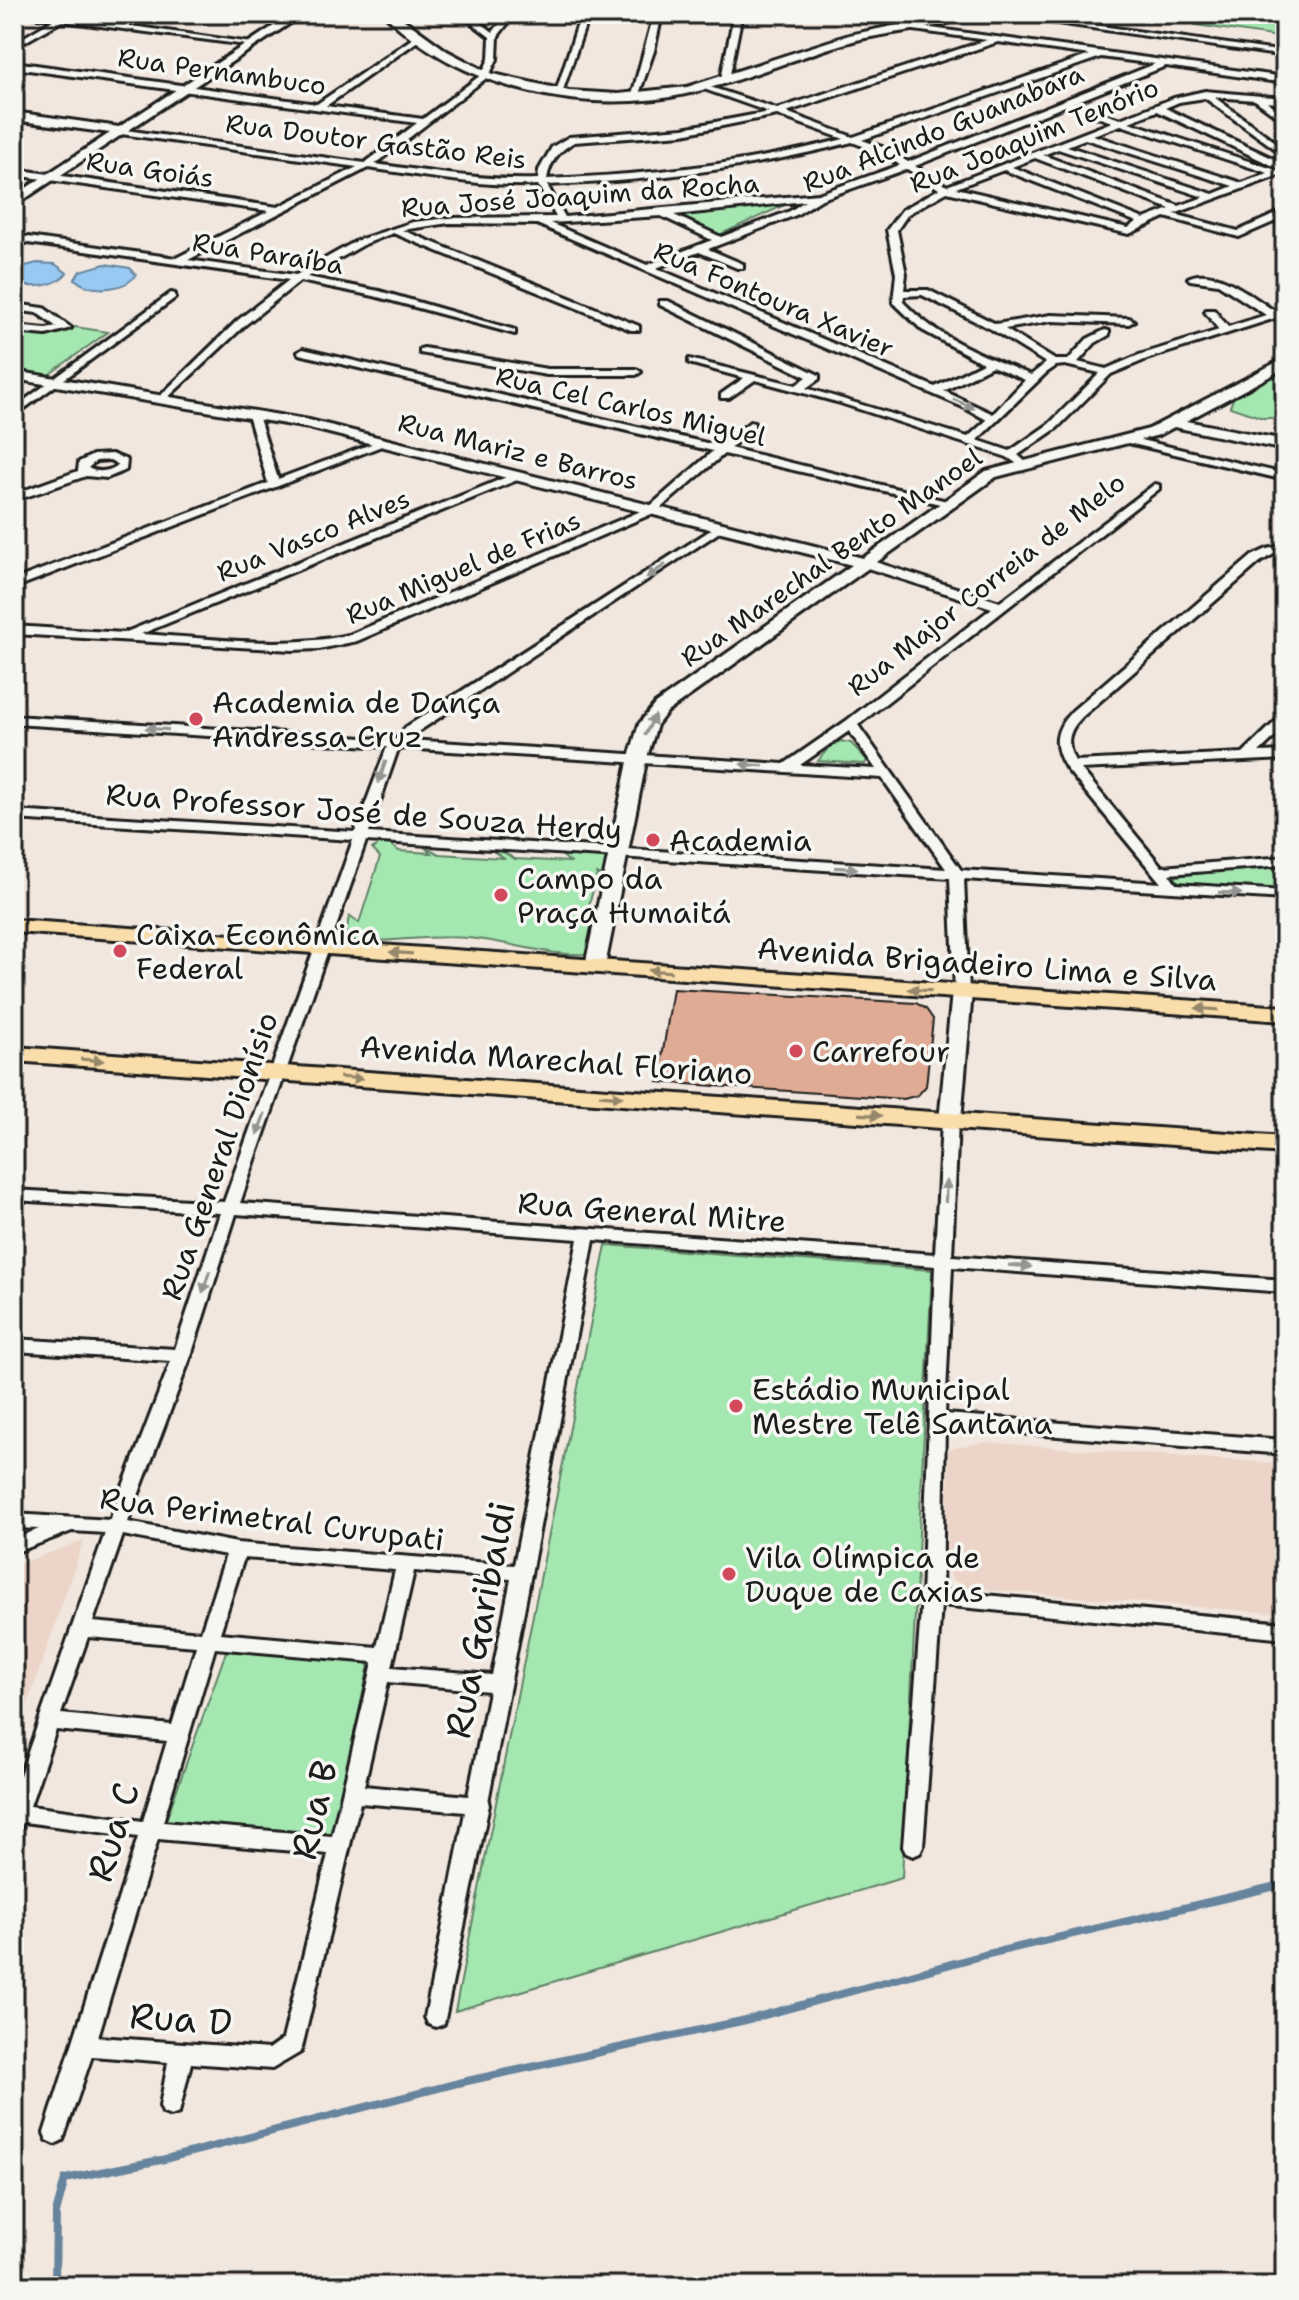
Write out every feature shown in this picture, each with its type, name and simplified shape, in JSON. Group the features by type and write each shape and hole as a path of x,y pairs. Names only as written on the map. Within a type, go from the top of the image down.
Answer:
{"main road":[{"name":"Avenida Brigadeiro Lima e Silva","path":"14,926 1285,1014"},
{"name":"Avenida Marechal Floriano","path":"14,1054 1285,1145"}],"street":[{"path":"25,14 65,16 254,44"},
{"path":"14,202 299,14"},
{"path":"389,14 485,76 558,93 634,97 704,86 841,40 966,14"},
{"path":"464,14 494,36"},
{"path":"176,262 366,166 485,76 493,59 494,36 511,14"},
{"path":"558,93 585,14"},
{"path":"634,97 650,51 658,14"},
{"path":"725,79 738,14"},
{"path":"910,14 926,21"},
{"path":"999,14 1285,54"},
{"path":"1261,14 1285,17"},
{"path":"14,46 65,16"},
{"path":"902,26 1285,80"},
{"path":"320,106 419,36"},
{"path":"562,220 542,183 544,170 555,149 572,139 683,131 779,112 999,39"},
{"name":"Rua Doutor Gastão Reis","path":"14,116 483,181 542,183 740,165 790,156 855,139 1101,54"},
{"name":"Rua Alcindo Guanabara","path":"648,268 793,213 819,197 909,165 1166,63"},
{"name":"Rua Pernambuco","path":"14,65 425,122"},
{"path":"704,86 855,139 909,165 946,189 1129,231 1144,222 1282,170"},
{"path":"1205,94 1285,153"},
{"name":"Rua Joaquim Tenório","path":"899,293 901,274 892,237 895,223 905,212 946,189 1156,107 1205,94 1285,101"},
{"path":"1256,97 1285,119"},
{"path":"1064,103 1282,170"},
{"path":"1156,107 1282,170"},
{"path":"1086,136 1243,186"},
{"path":"1059,146 1214,197"},
{"path":"1035,155 1181,210"},
{"path":"1005,167 1144,222"},
{"name":"Rua Goiás","path":"14,172 280,210"},
{"name":"Rua José Joaquim da Rocha","path":"163,399 242,319 298,278 365,241 393,230 428,223 562,220 819,197"},
{"path":"663,213 721,241"},
{"path":"1167,215 1239,234 1285,213"},
{"name":"Rua Fontoura Xavier","path":"536,221 993,419"},
{"path":"393,230 635,328"},
{"name":"Rua Paraíba","path":"14,238 298,278 394,297 511,332"},
{"path":"701,249 740,266"},
{"path":"1193,278 1221,281 1280,314"},
{"path":"1031,379 992,362 914,319 898,302 899,293 924,292 995,327 1053,363 1107,372"},
{"path":"14,413 171,296"},
{"path":"664,303 705,326 815,377 798,388"},
{"path":"14,307 40,310 66,328 46,332 14,329"},
{"path":"1210,312 1226,331"},
{"path":"693,361 798,388 971,440 1016,459 1107,372 1143,357 1280,314"},
{"path":"995,327 1051,318 1129,321"},
{"path":"1070,364 1091,341 1105,333"},
{"path":"424,351 557,373 636,372"},
{"name":"Rua Cel Carlos Miguel","path":"303,352 949,503"},
{"path":"934,392 992,362"},
{"name":"Rua Marechal Bento Manoel","path":"595,966 638,757 648,724 661,708 949,503 1016,459 1128,440 1175,423 1285,362"},
{"path":"971,440 1031,379 1053,363"},
{"name":"Rua Mariz e Barros","path":"14,375 253,415 386,442 865,563 1002,607"},
{"path":"725,396 754,376"},
{"path":"253,415 274,484"},
{"path":"1175,423 1285,445"},
{"name":"Rua Miguel de Frias","path":"14,630 292,646 335,643 374,630 652,510 750,425"},
{"path":"1128,440 1285,477"},
{"path":"14,584 386,442"},
{"path":"14,498 85,472"},
{"name":"Rua Vasco Alves","path":"124,636 518,476"},
{"name":"Rua Major Correia de Melo","path":"788,767 851,724 1155,487"},
{"path":"396,742 720,527"},
{"path":"1174,890 1071,765 1061,750 1059,737 1064,726 1263,554 1285,549"},
{"path":"14,720 886,774"},
{"path":"1245,758 1285,720"},
{"name":"Rua Major Correia de Melo","path":"851,724 957,875"},
{"name":"Rua General Dionísio","path":"15,1817 117,1527 182,1356 230,1208 386,760 396,742"},
{"path":"1071,765 1285,755"},
{"name":"Rua Professor José de Souza Herdy","path":"14,815 1285,895"},
{"path":"1159,871 1285,861"},
{"path":"913,1847 932,1597 943,1261 950,1121 962,992 957,875"},
{"name":"Rua General Mitre","path":"14,1195 230,1208 1285,1286"},
{"name":"Rua Garibaldi","path":"436,2017 587,1235"},
{"path":"14,1345 182,1356"},
{"path":"936,1420 1285,1447"},
{"name":"Rua Perimetral Curupati","path":"14,1521 117,1527 237,1550 523,1573"},
{"path":"14,1546 71,1524"},
{"name":"Rua C","path":"55,2133 85,2046 207,1639 237,1550"},
{"name":"Rua B","path":"272,2059 293,2045 406,1565"},
{"path":"932,1597 1285,1631"},
{"path":"82,1629 207,1639 502,1684"},
{"path":"49,1721 179,1734"},
{"path":"353,1794 479,1805"},
{"path":"15,1817 341,1846"},
{"name":"Rua D","path":"85,2046 272,2059"},
{"path":"171,2106 181,2055"}],"shaded area":[{"path":"984,1442 1285,1464 1285,1614 967,1588 952,1579 946,1568 949,1449"},
{"path":"84,1540 14,1744 14,1566"}],"green space":[{"path":"1204,14 1285,23 1285,29 1279,37 1196,25"},
{"path":"791,202 719,235 668,214"},
{"path":"75,327 108,332 44,378 14,373 14,331 58,334"},
{"path":"1285,368 1285,418 1263,418 1230,407 1234,396"},
{"path":"840,741 851,743 867,760 865,764 818,761 829,747"},
{"path":"381,843 388,843 399,851 431,853 422,845 439,854 503,858 490,849 500,850 515,859 570,862 560,854 610,858 607,879 597,874 585,921 597,929 589,954 559,953 452,937 345,941 349,916 359,923 380,857 372,849"},
{"path":"1285,865 1285,890 1187,885 1174,876"},
{"name":"Vila Olímpica de Duque de Caxias","path":"606,1245 932,1270 902,1878 455,2011"},
{"path":"228,1646 370,1660 333,1834 165,1823"}],"water":[{"path":"37,263 55,264 67,273 56,282 43,286 14,284 14,269"},
{"path":"105,264 130,268 136,275 123,284 106,288 89,287 75,279 80,271"}],"building":[{"name":"Carrefour","path":"673,989 916,1003 926,1009 933,1019 926,1086 918,1095 904,1099 658,1082"}],"waterway":[{"path":"55,2286 56,2213 65,2179 161,2160 458,2083 746,2020 984,1955 1285,1884"}],"place":[{"name":"Academia de Dança Andressa Cruz","path":"196,719"},
{"name":"Academia","path":"653,840"},
{"name":"Campo da Praça Humaitá","path":"501,895"},
{"name":"Caixa Econômica Federal","path":"120,951"},
{"name":"Carrefour","path":"796,1051"},
{"name":"Estádio Municipal Mestre Telê Santana","path":"736,1406"},
{"name":"Vila Olímpica de Duque de Caxias","path":"729,1574"}]}
